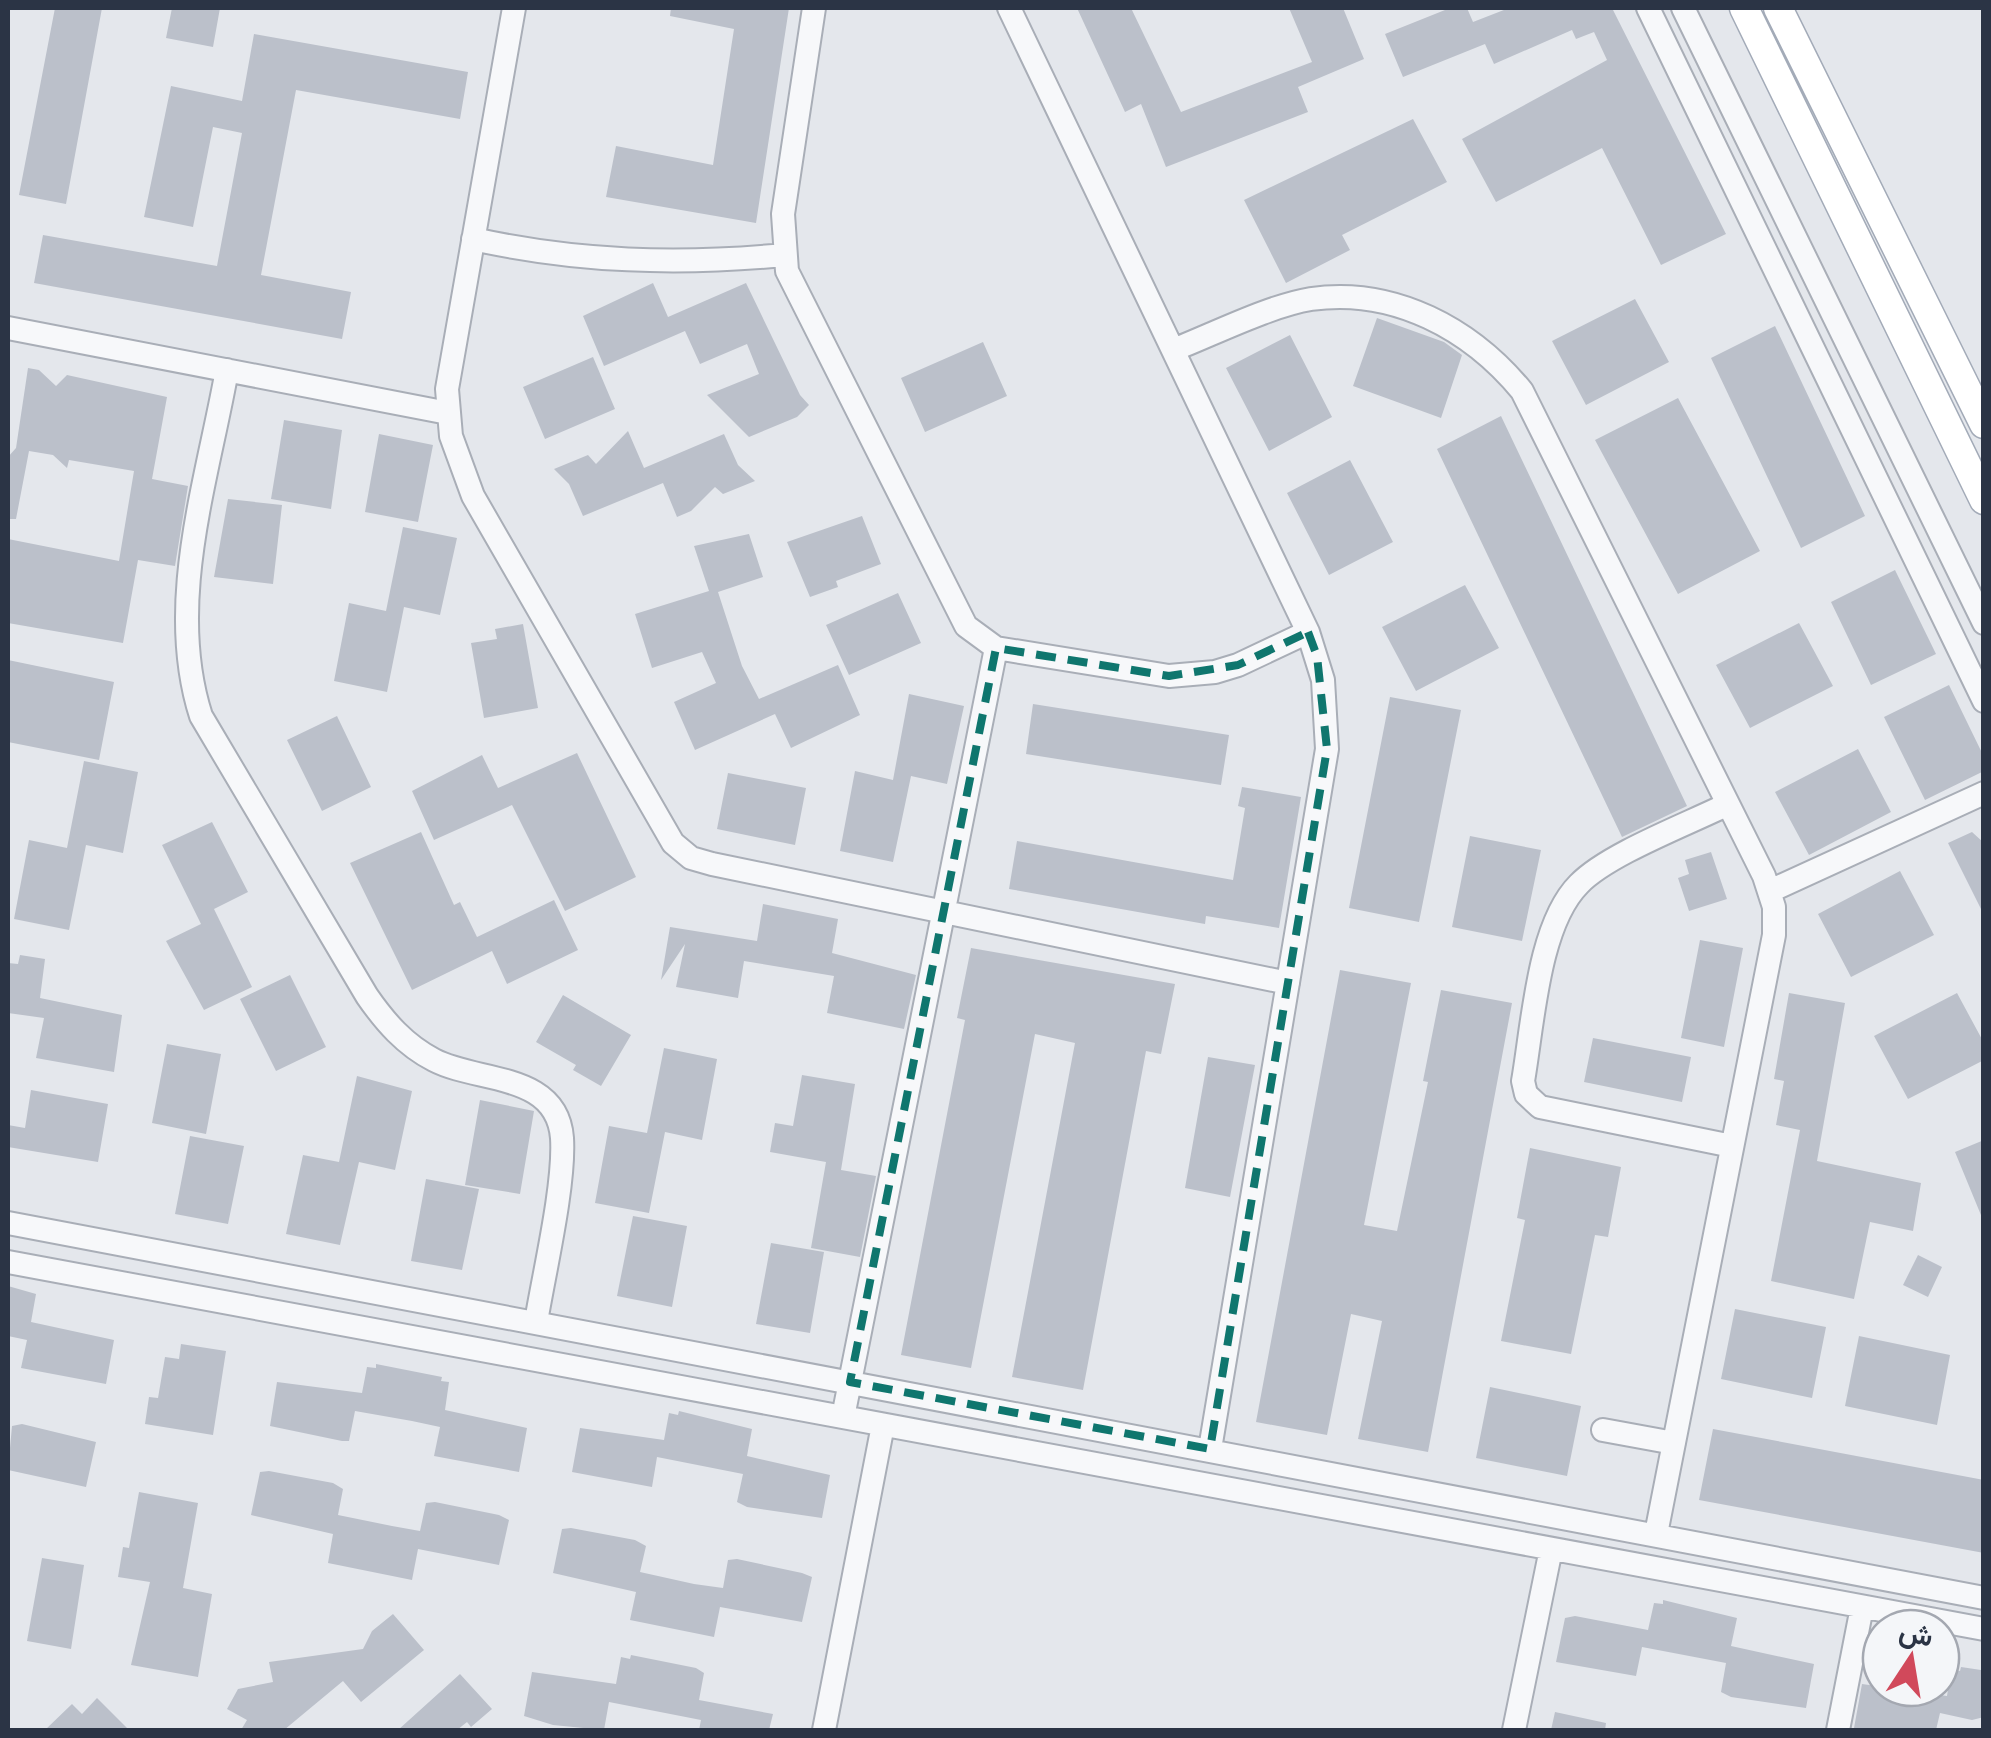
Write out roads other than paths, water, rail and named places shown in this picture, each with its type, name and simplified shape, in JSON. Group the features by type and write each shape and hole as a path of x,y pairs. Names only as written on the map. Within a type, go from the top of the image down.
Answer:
{"main road":[{"path":"1744,8 1984,500"},
{"path":"1778,8 1984,424"}],"street":[{"path":"514,8 447,389 456,457 473,496 673,844 702,862 1288,983"},
{"path":"814,8 782,214 784,255 796,295 958,614 976,636 996,648 1145,674 1192,676 1262,656 1308,632"},
{"path":"1009,8 1308,632 1324,680 1328,726 1210,1449"},
{"path":"1648,8 1984,702"},
{"path":"1682,8 1984,624"},
{"path":"473,239 551,256 642,263 784,255"},
{"path":"1172,350 1308,300 1335,298 1414,310 1476,344 1522,391 1770,891 1774,935 1656,1534"},
{"path":"8,328 448,413"},
{"path":"227,370 186,597 186,651 194,695 202,716 367,996 390,1026 438,1062 539,1092 555,1114 562,1150 536,1322"},
{"path":"843,1418 996,648"},
{"path":"1770,891 1984,792"},
{"path":"1728,804 1593,872 1568,896 1550,936 1523,1081 1526,1094 1540,1107 1732,1146"},
{"path":"8,1223 1984,1598"},
{"path":"8,1262 1984,1629"},
{"path":"824,1730 882,1425"},
{"path":"1603,1430 1674,1443"},
{"path":"1396,1520 1402,1486"},
{"path":"1514,1730 1551,1549"},
{"path":"1838,1730 1862,1607"}]}
